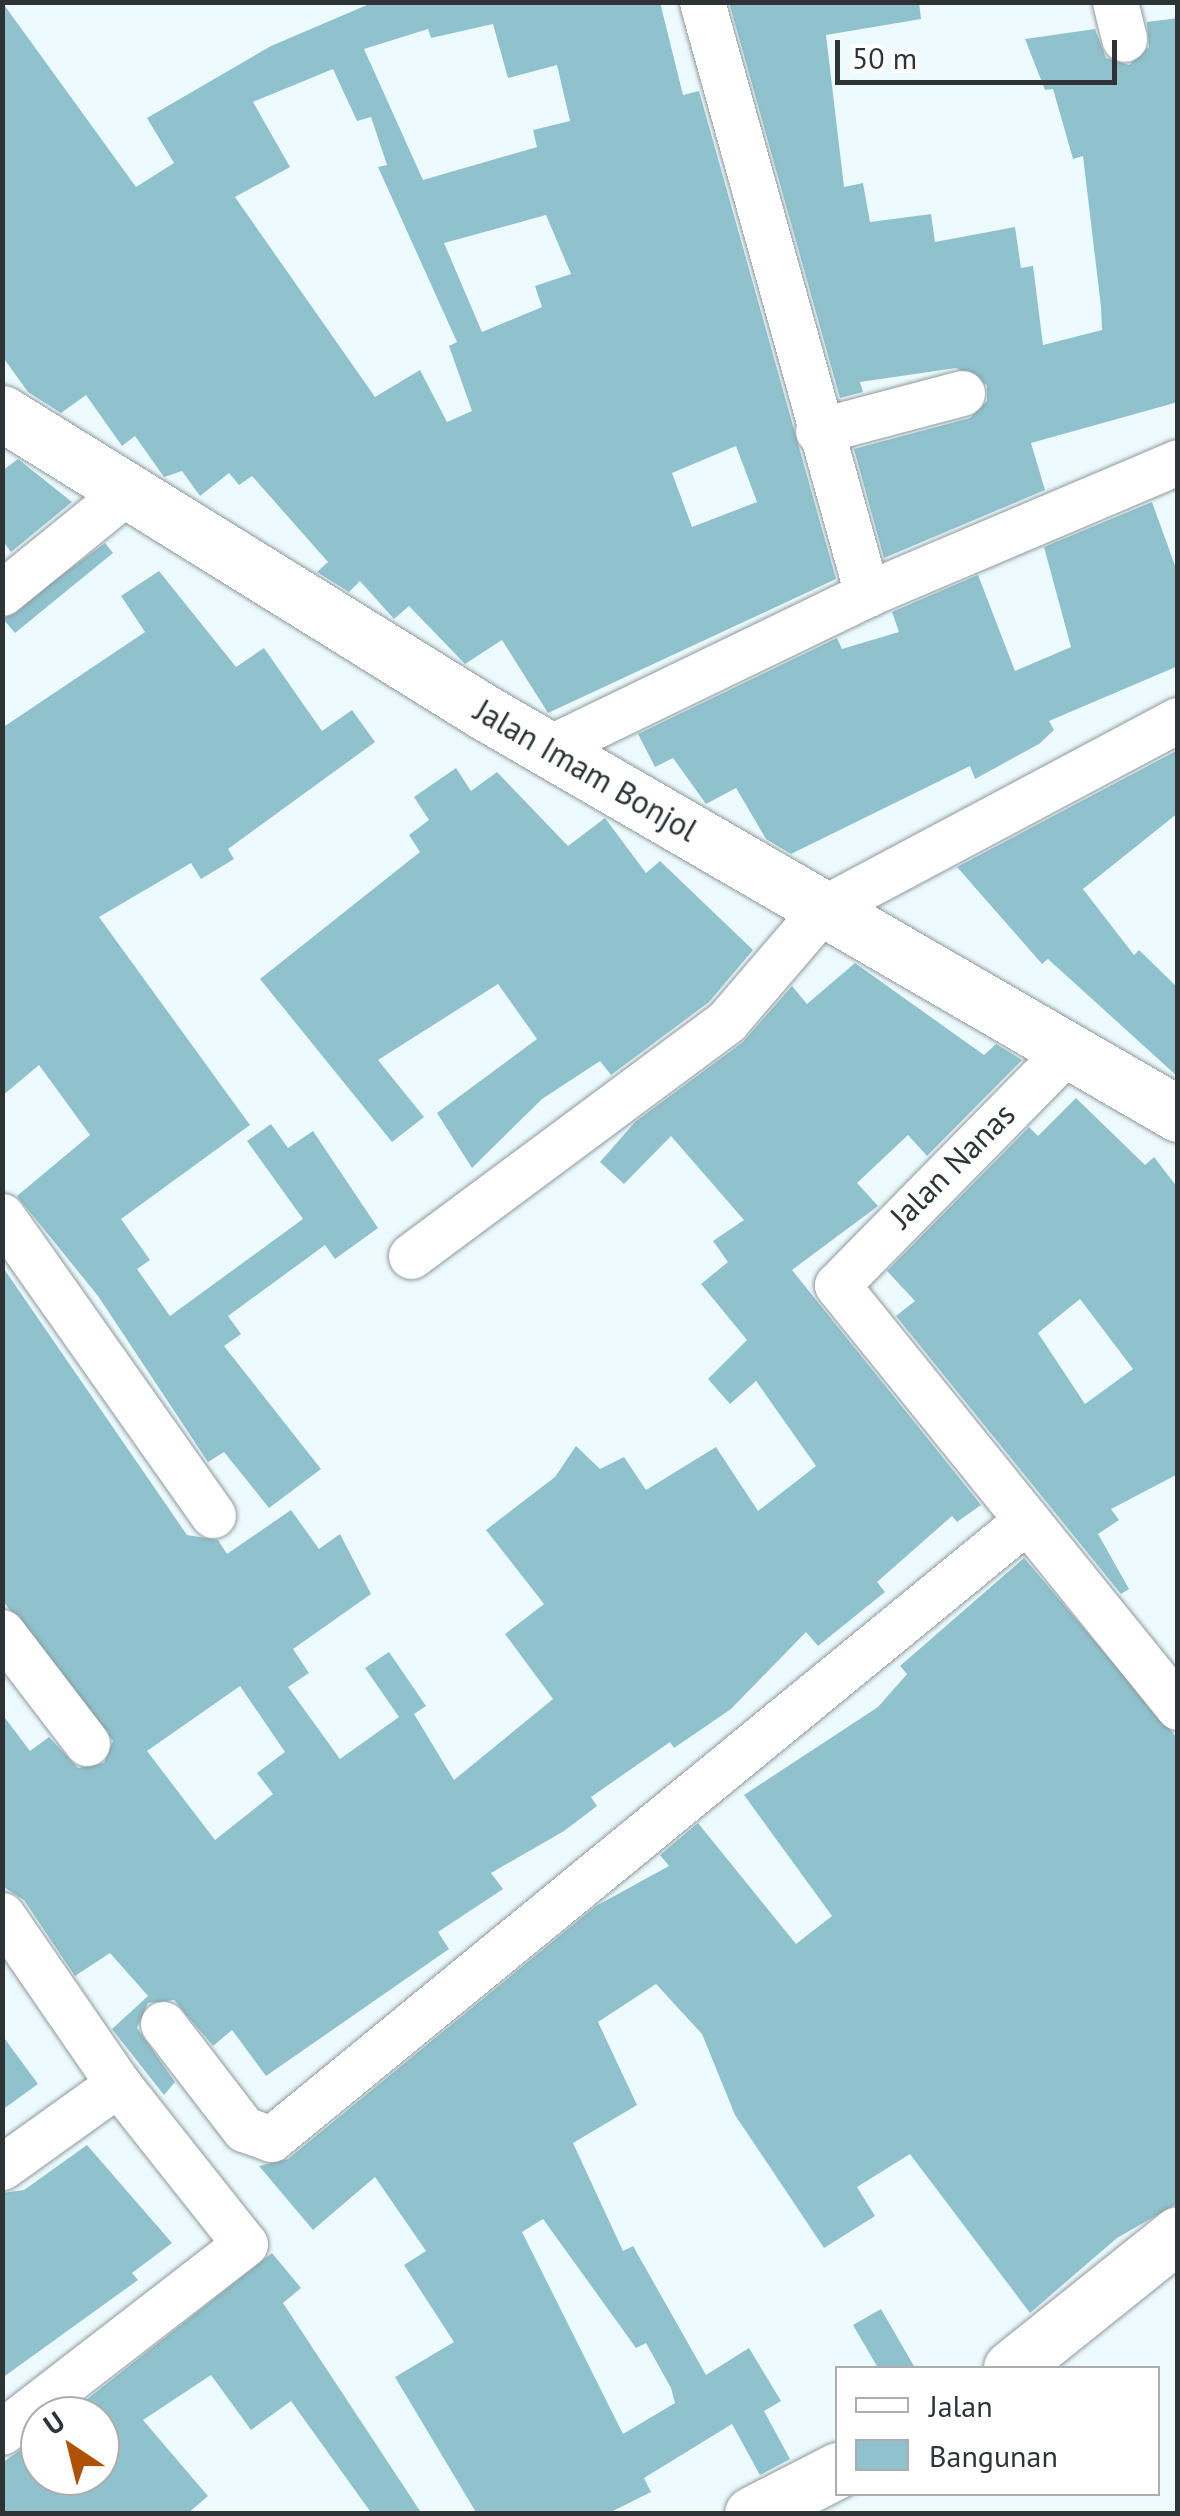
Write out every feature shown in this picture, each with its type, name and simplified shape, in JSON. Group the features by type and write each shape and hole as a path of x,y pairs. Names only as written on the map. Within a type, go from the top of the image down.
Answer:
{"street":[{"path":"702,2 818,431 867,594"},
{"path":"818,431 962,392"},
{"name":"Jalan Imam Bonjol","path":"2,413 130,488 546,749 1178,1114"},
{"path":"546,749 867,594 1178,462"},
{"path":"2,592 130,488"},
{"path":"411,1256 726,1021 824,908 1178,720"},
{"name":"Jalan Nanas","path":"1028,1520 842,1298 838,1278 1067,1051"},
{"path":"2,1216 212,1515"},
{"path":"163,2024 244,2129 272,2139 1028,1520 1178,1707"},
{"path":"2,1632 87,1743"},
{"path":"2,1915 118,2084 245,2247 2,2432"},
{"path":"2,2167 118,2084"},
{"path":"1013,2366 1178,2234"},
{"path":"752,2514 835,2472"}],"building":[{"path":"2,2 136,187 174,163 147,118 271,46 374,2 660,2 683,95 699,91 836,579 548,713 502,640 465,664 409,606 394,619 360,581 349,592 317,572 328,562 252,476 239,485 229,473 200,496 182,471 164,477 135,436 122,446 86,395 61,413 28,392 2,356","holes":["493,24 508,78 557,65 570,121 533,130 537,147 423,180 364,49 428,29 431,38","333,69 357,121 371,117 387,165 378,167 457,342 449,346 472,411 447,422 420,370 375,397 235,197 290,167 253,102","546,215 571,274 535,286 542,307 482,332 444,243","736,446 757,502 692,527 672,473"]},
{"path":"729,2 919,2 921,19 826,35 844,187 863,183 870,222 931,214 935,242 1015,227 1021,268 1033,266 1043,345 1102,330 1101,307 1083,156 1073,159 1053,89 1045,90 1025,39 1095,29 1106,58 1129,65 1149,47 1147,22 1178,18 1178,402 1031,443 1045,490 884,558 854,449 970,418 987,401 987,385 956,368 860,382 863,392 840,398"},
{"path":"18,459 72,502 11,552 2,540 2,471"},
{"path":"1152,502 1178,574 1178,666 1049,721 1054,730 1039,744 975,779 970,766 791,854 766,839 736,788 706,804 673,758 655,767 638,734 837,638 842,649 899,632 892,612 978,575 1015,671 1071,647 1044,547"},
{"path":"105,543 113,553 15,633 3,619"},
{"path":"159,571 236,667 264,648 322,731 352,710 375,742 228,849 234,859 201,879 191,863 99,917 250,1125 121,1219 150,1260 137,1269 170,1316 303,1219 247,1141 271,1124 288,1148 313,1131 378,1228 335,1259 325,1245 228,1316 241,1334 224,1346 321,1469 269,1508 224,1452 208,1462 98,1296 17,1196 90,1135 39,1065 2,1096 2,728 145,632 121,596"},
{"path":"1178,750 1178,813 1083,889 1134,955 1139,950 1178,988 1178,1077 1048,959 1042,964 957,867"},
{"path":"456,768 471,791 497,772 568,846 605,818 646,873 660,861 753,950 709,1002 611,1075 600,1061 542,1099 472,1168 437,1113 537,1039 498,984 378,1060 424,1117 392,1142 260,979 420,852 409,835 429,820 414,797"},
{"path":"855,963 984,1055 996,1044 1022,1060 927,1156 908,1135 857,1183 878,1206 792,1270 981,1505 957,1522 952,1516 877,1582 885,1592 818,1646 806,1632 731,1709 674,1748 670,1742 591,1797 597,1806 564,1831 491,1873 503,1889 438,1932 449,1949 266,2076 232,2030 213,2046 174,2000 148,2003 137,2028 175,2082 164,2095 112,2029 148,1996 110,1953 75,1976 24,1900 2,1886 2,1714 30,1751 49,1737 78,1768 104,1763 113,1741 2,1600 2,1266 187,1535 218,1540 227,1554 291,1510 319,1549 340,1534 371,1594 293,1649 309,1673 288,1687 340,1759 399,1717 365,1668 389,1652 426,1706 414,1714 454,1780 553,1699 505,1634 544,1604 486,1530 555,1477 576,1446 600,1469 624,1457 646,1490 716,1447 758,1511 816,1466 756,1381 730,1404 708,1379 747,1340 701,1284 728,1262 713,1241 744,1220 671,1136 624,1184 600,1162 635,1122 743,1042 792,986 807,1004","holes":["240,1686 285,1752 257,1773 273,1794 215,1840 147,1751"]},
{"path":"1076,1098 1145,1165 1154,1157 1178,1188 1178,1474 1111,1509 1119,1520 1098,1534 1129,1589 1121,1594 896,1316 915,1301 887,1271 1029,1127 1038,1136","holes":["1080,1299 1133,1369 1085,1404 1038,1333"]},
{"path":"1024,1558 1178,1739 1178,2203 1117,2238 1030,2313 910,2154 857,2187 875,2216 824,2248 735,2115 702,2034 656,1984 598,2022 637,2105 573,2143 623,2251 633,2246 706,2375 749,2348 781,2401 764,2411 790,2459 760,2475 732,2424 644,2478 651,2492 607,2514 477,2514 395,2377 454,2342 404,2265 426,2251 375,2177 313,2230 259,2166 288,2159 596,1906 669,1866 660,1855 698,1823 796,1944 832,1916 744,1795 878,1707 907,1674 900,1666","holes":["543,2219 636,2348 646,2343 675,2403 623,2434 522,2232"]},
{"path":"2,2035 38,2084 2,2110"},
{"path":"87,2145 172,2243 132,2273 138,2280 2,2378 2,2193 24,2190"},
{"path":"272,2253 301,2288 283,2303 422,2514 372,2514 291,2401 251,2430 211,2375 143,2420 208,2496 187,2514 2,2514 2,2463 20,2450 20,2496 120,2496 120,2396 91,2396"},
{"path":"881,2309 914,2366 877,2366 853,2325"}]}
